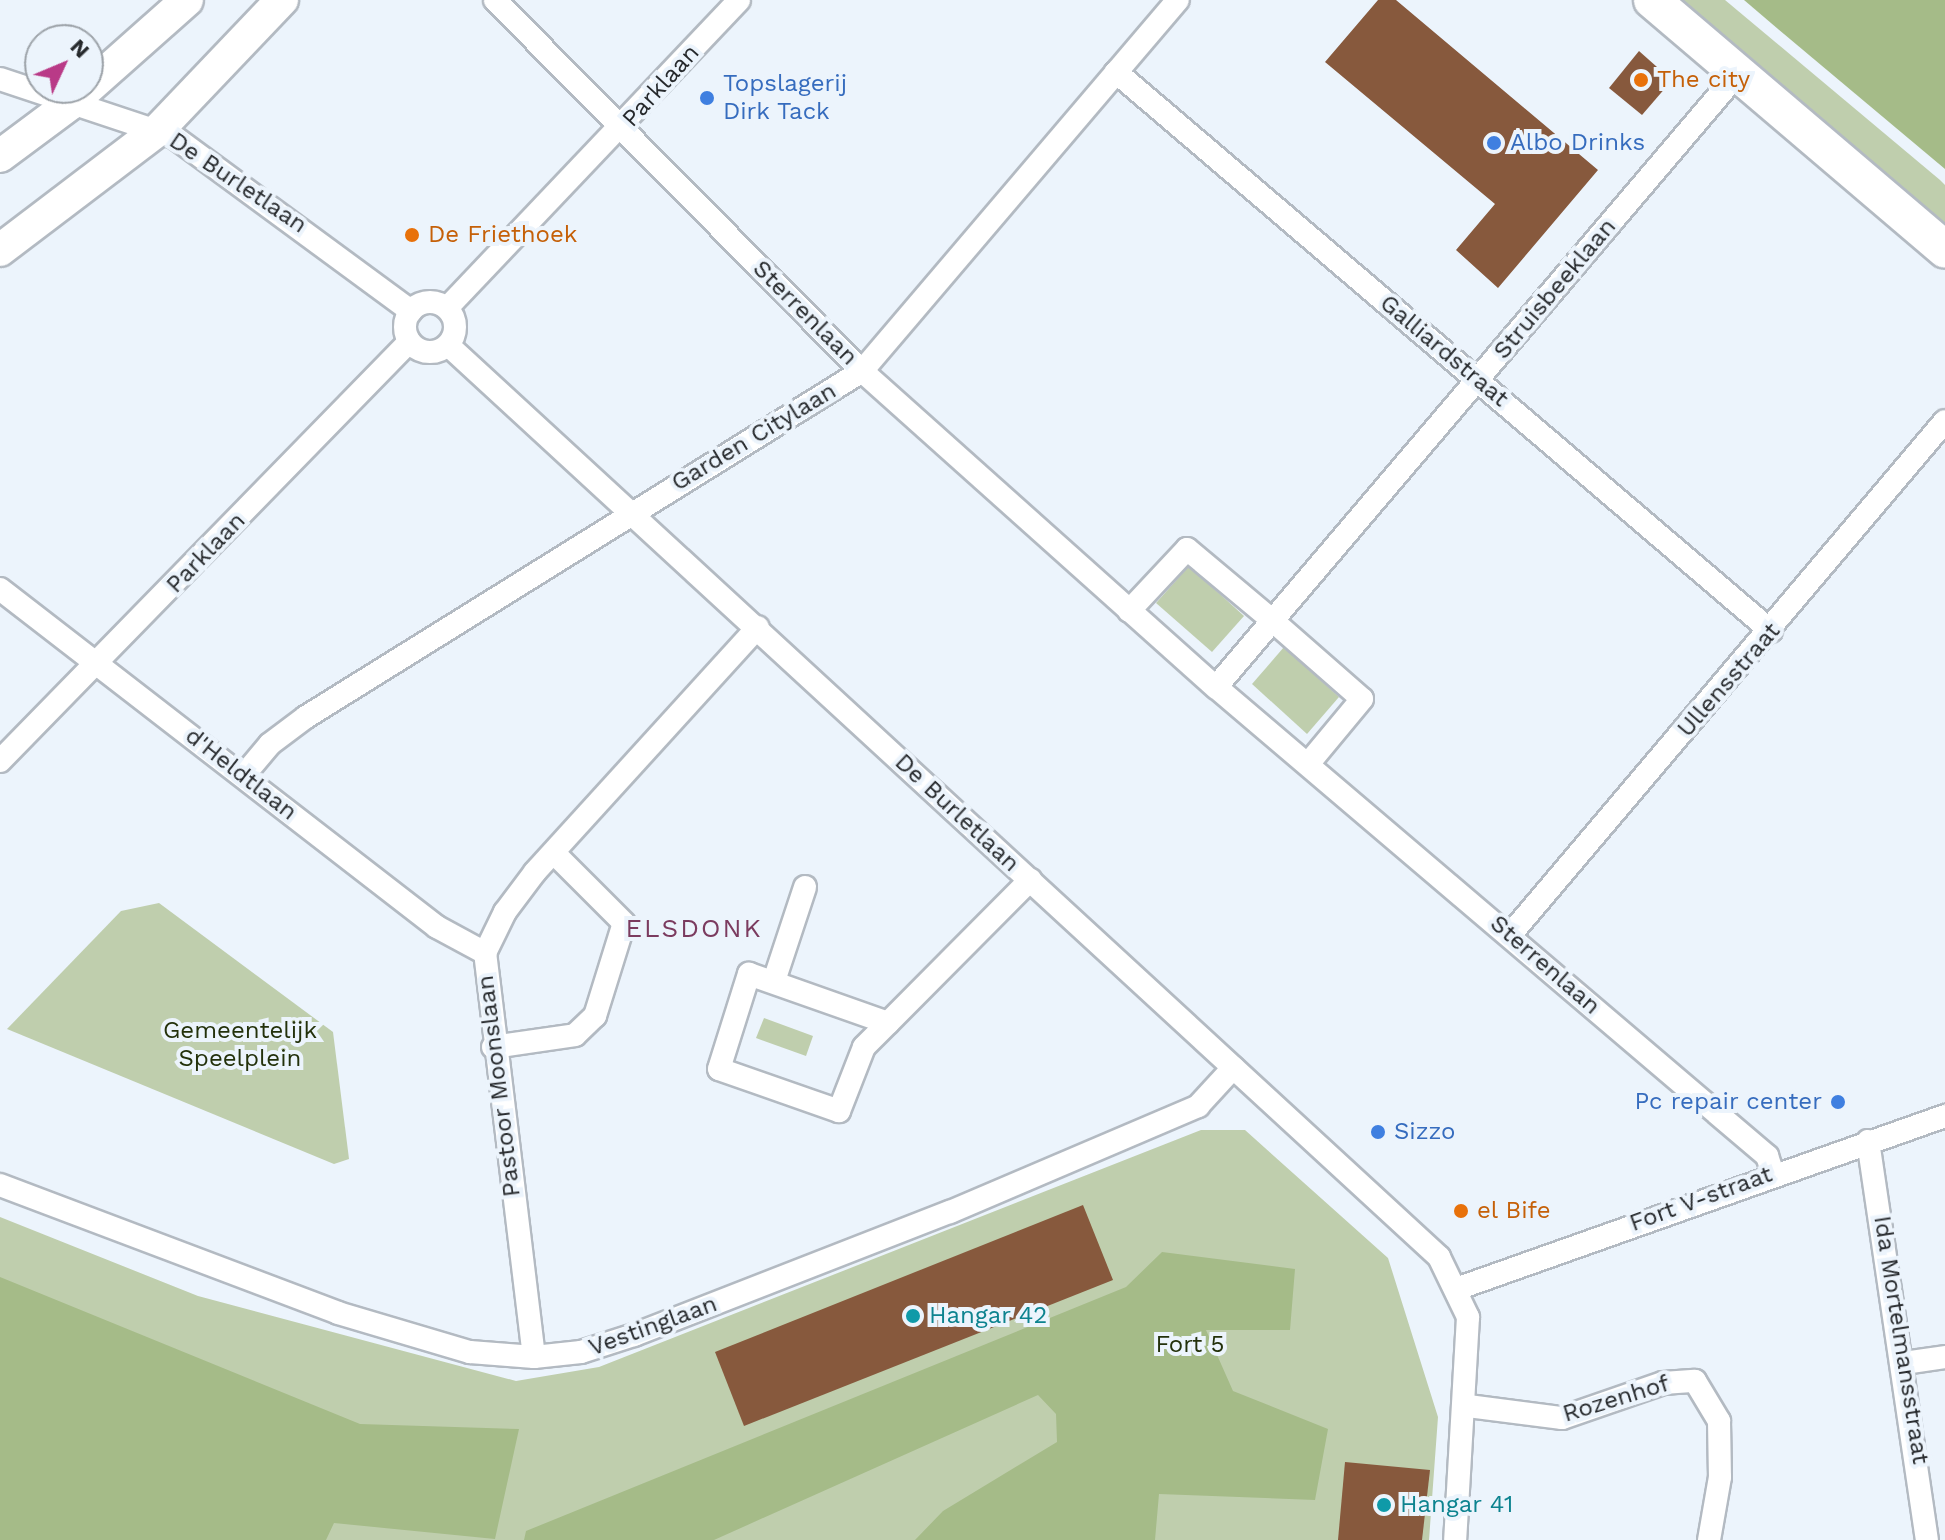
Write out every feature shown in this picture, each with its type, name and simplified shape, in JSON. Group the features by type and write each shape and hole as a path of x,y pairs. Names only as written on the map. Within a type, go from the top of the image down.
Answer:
{"main road":[{"path":"104,74 187,0"},
{"path":"0,250 158,130 282,0"},
{"path":"1652,0 1945,249"},
{"path":"0,156 70,104"}],"street":[{"name":"Sterrenlaan","path":"495,0 862,371 1216,687 1767,1156 1773,1173"},
{"name":"Parklaan","path":"447,308 622,129 739,0"},
{"name":"Garden Citylaan","path":"244,775 270,744 306,717 632,511 862,371 1178,0"},
{"name":"Galliardstraat","path":"1116,72 1771,631"},
{"name":"Struisbeeklaan","path":"1216,687 1738,73"},
{"name":"De Burletlaan","path":"0,79 24,87"},
{"name":"De Burletlaan","path":"74,104 158,130 279,208 411,311"},
{"path":"428,302 447,308 455,333 448,345 425,353 409,342 405,327 411,311 428,302"},
{"name":"Parklaan","path":"0,761 409,342"},
{"name":"De Burletlaan","path":"448,345 632,511 1439,1257 1459,1288"},
{"name":"Ullensstraat","path":"1510,935 1771,631 1945,421"},
{"path":"1129,611 1187,549 1273,621 1362,699 1308,764"},
{"name":"d'Heldtlaan","path":"0,589 437,927 485,953"},
{"name":"Pastoor Moonslaan","path":"534,1357 504,1146 485,953 505,912 758,627"},
{"path":"493,1047 575,1035 595,1016 624,923 555,854"},
{"path":"888,1023 749,974 719,1069 839,1111 864,1047 888,1023 1030,880"},
{"path":"774,981 805,887"},
{"name":"Vestinglaan","path":"0,1185 338,1313 470,1352 534,1357 581,1352 634,1335 950,1212 1198,1106 1233,1068"},
{"name":"Fort V-straat","path":"1459,1288 1773,1173 1945,1116"},
{"name":"Ida Mortelmansstraat","path":"1868,1141 1904,1363 1927,1540"},
{"path":"1455,1540 1468,1406 1468,1317 1459,1288"},
{"path":"1904,1363 1945,1357"},
{"name":"Rozenhof","path":"1468,1406 1562,1418 1663,1383 1695,1381 1719,1421 1720,1477 1709,1540"}],"green space":[{"path":"1679,0 1725,0 1940,180 1945,185 1945,227"},
{"path":"1744,0 1945,0 1945,169 1778,29"},
{"path":"1189,566 1244,616 1212,652 1156,603"},
{"path":"1284,647 1339,697 1307,734 1252,684"},
{"name":"Gemeentelijk Speelplein","path":"159,903 333,1032 349,1159 334,1164 7,1029 121,911"},
{"path":"764,1018 813,1036 806,1056 756,1038"},
{"name":"Fort 5","path":"1201,1130 1245,1130 1388,1258 1438,1417 1429,1540 0,1540 0,1217 198,1296 516,1381 599,1367"},
{"path":"1162,1252 1295,1269 1290,1330 1206,1330 1233,1391 1328,1429 1315,1500 1159,1494 1155,1540 915,1540 943,1511 1057,1442 1056,1414 1038,1395 714,1540 524,1540 526,1531 1126,1287"},
{"path":"0,1277 360,1424 519,1429 495,1539 334,1523 326,1540 0,1540"}],"building":[{"name":"Albo Drinks","path":"1378,0 1396,0 1598,170 1498,288 1456,250 1495,204 1325,62"},
{"name":"The city","path":"1639,51 1666,75 1667,86 1642,115 1609,88"},
{"name":"Hangar 42","path":"1083,1205 1113,1280 744,1426 715,1352"},
{"name":"Hangar 41","path":"1345,1462 1430,1470 1422,1540 1338,1540"}],"place":[{"name":"The city","path":"1641,80"},
{"name":"Topslagerij Dirk Tack","path":"707,98"},
{"name":"Albo Drinks","path":"1494,143"},
{"name":"De Friethoek","path":"412,235"},
{"name":"Pc repair center","path":"1838,1102"},
{"name":"Sizzo","path":"1378,1132"},
{"name":"el Bife","path":"1461,1211"},
{"name":"Hangar 42","path":"913,1316"},
{"name":"Hangar 41","path":"1384,1505"}],"district":[{"name":"ELSDONK","path":"694,929"}]}
